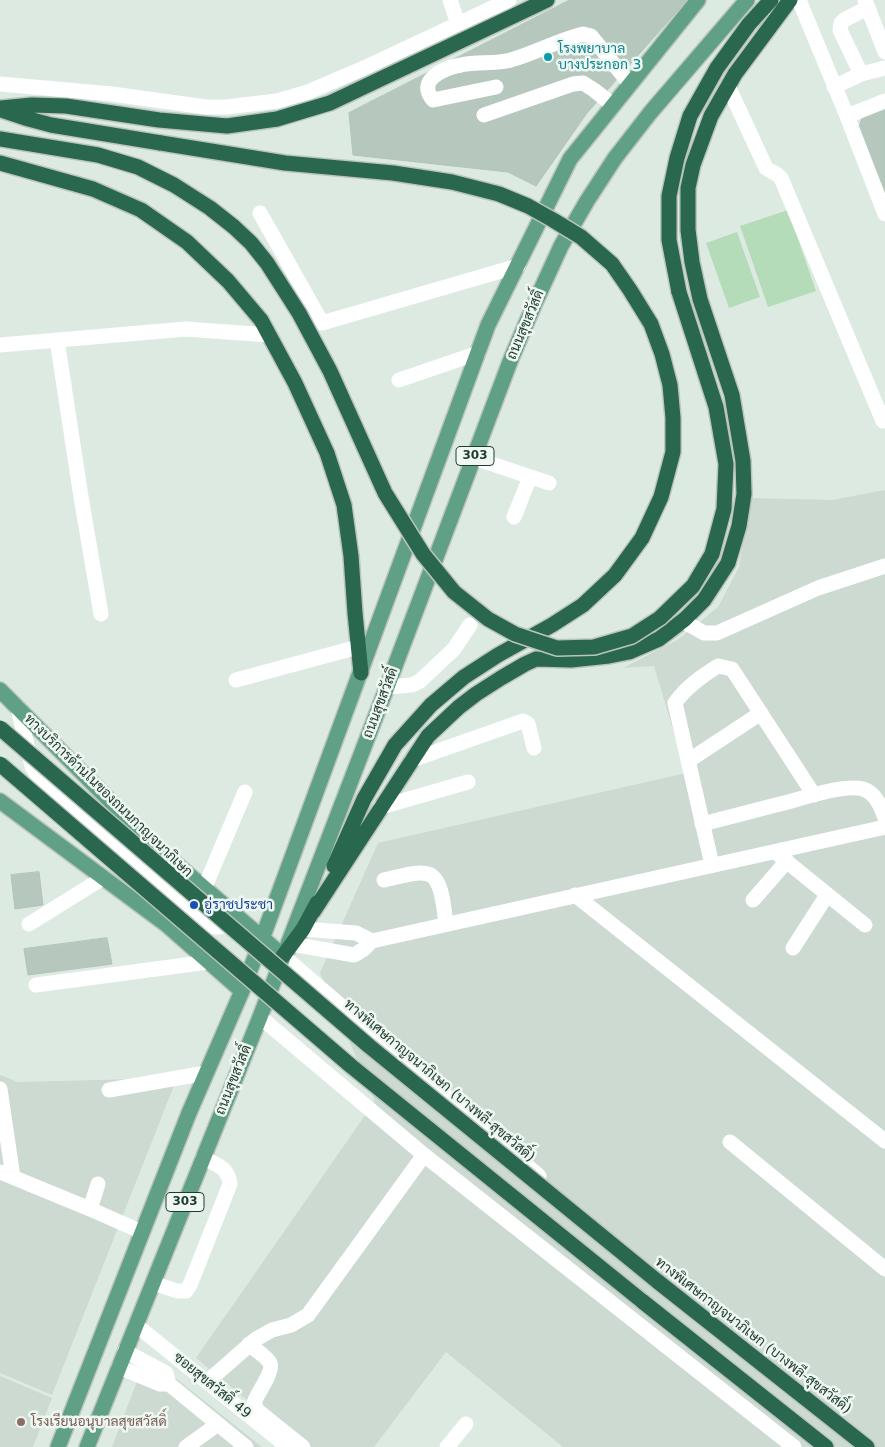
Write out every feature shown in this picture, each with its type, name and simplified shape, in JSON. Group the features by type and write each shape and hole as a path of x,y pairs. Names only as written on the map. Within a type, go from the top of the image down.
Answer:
{"highway":[{"path":"0,108 32,105 66,106 160,120 227,126 277,119 330,103 547,0"},
{"path":"0,139 98,155 138,166 174,185 210,208 234,227 267,263 299,313 330,371 385,493 423,554 454,592 488,619 514,634 557,648 594,647 632,636 660,618 693,586 712,554 724,510 726,464 716,407 678,292 668,240 669,196 677,158 690,116 717,68 749,24 771,0"},
{"path":"287,950 303,929 428,736 459,707 476,694 536,659 571,660 610,656 629,652 659,638 683,621 704,600 728,563 739,526 744,494 742,461 732,395 700,299 692,262 688,230 688,188 693,165 711,116 728,86 790,0"},
{"path":"0,108 52,125 285,163 393,173 452,182 498,194 528,206 581,237 612,264 651,324 662,354 670,385 673,418 673,452 661,497 642,538 615,575 583,605 464,677 431,705 395,745 364,799 313,912"},
{"path":"0,163 93,188 141,210 186,242 228,281 261,320 295,383 327,453 344,505 351,556 361,673"},
{"name":"ทางพิเศษกาญจนาภิเษก (บางพลี-สุขสวัสดิ์)","path":"0,728 369,1046 650,1275 867,1447"},
{"path":"0,764 351,1066 626,1289 826,1447"}],"main road":[{"name":"ถนนสุขสวัสดิ์","path":"58,1447 189,1112 242,991 262,939 488,325 570,159 698,0"},
{"name":"ถนนสุขสวัสดิ์","path":"87,1447 287,950 511,359 534,305 561,246 615,158 650,113 746,0"},
{"name":"ทางบริการด้านในของถนนกาญจนาภิเษก","path":"0,690 152,843 262,939 287,950"},
{"path":"0,801 167,925 242,991"}],"street":[{"path":"450,0 458,24"},
{"path":"799,0 885,214"},
{"path":"0,84 112,94 206,107 226,107 277,100 308,92 364,68 503,1"},
{"path":"861,74 840,30 841,23 866,4 885,52"},
{"path":"496,87 433,100 429,95 427,85 431,78 442,71 461,64 512,60 583,34 591,36 630,84"},
{"path":"834,87 861,74 885,68"},
{"path":"484,115 574,84 583,83 614,105"},
{"path":"728,86 766,168 781,178 883,421"},
{"path":"847,116 885,101"},
{"path":"260,213 322,323 518,266"},
{"path":"0,345 186,329 269,335"},
{"path":"57,340 101,614"},
{"path":"399,380 478,353"},
{"path":"474,458 549,483"},
{"path":"514,517 530,476"},
{"path":"683,621 704,633 716,632 818,588 885,566"},
{"path":"387,687 412,685 420,681 454,649 470,625"},
{"path":"236,680 358,647"},
{"path":"712,865 675,703 686,690 709,672 718,666 732,669 814,795"},
{"path":"18,708 32,766 50,792 209,926 223,927 238,918"},
{"path":"688,761 761,713"},
{"path":"412,760 523,722 528,724 534,748"},
{"path":"381,807 468,782"},
{"path":"702,824 814,795 853,787 865,789 872,794 885,818"},
{"path":"204,889 245,792"},
{"path":"287,950 354,955 372,941 712,865 781,856 885,827"},
{"path":"781,856 865,925"},
{"path":"753,900 781,856"},
{"path":"384,880 421,873 429,874 434,878 440,890 446,924"},
{"path":"29,924 103,878"},
{"path":"575,895 885,1141"},
{"path":"792,948 827,895"},
{"path":"303,929 356,933 372,941"},
{"path":"287,950 598,1226 850,1425"},
{"path":"36,985 208,962"},
{"path":"260,1017 424,1155 794,1447"},
{"path":"109,1090 206,1073"},
{"path":"0,1089 6,1175 142,1232"},
{"path":"730,1142 885,1268"},
{"path":"207,1382 256,1338 272,1330 291,1325 308,1315 424,1155"},
{"path":"153,1283 177,1292 186,1291 190,1285 230,1184 226,1170 203,1158"},
{"path":"90,1209 98,1184"},
{"name":"ซอยสุขสวัสดิ์ 49","path":"136,1325 288,1447"},
{"path":"249,1344 271,1365 270,1371 254,1403 257,1410 303,1447"},
{"path":"125,1351 166,1373 170,1384 246,1447"},
{"path":"119,1367 160,1384 170,1384"},
{"path":"186,1447 218,1424"},
{"path":"447,1447 466,1424"}],"shaded area":[{"path":"885,490 885,1447 563,1447 446,1352 374,1447 304,1447 196,1358 375,1101 320,973 378,843 686,773 654,666 623,668 679,639 718,607 739,567 750,498 832,500"},
{"path":"0,1075 18,1082 177,1078 52,1395 0,1373"},
{"path":"147,1355 262,1447 112,1447"},
{"name":"โรงเรียนอนุบาลสุขสวัสดิ์","path":"0,1376 52,1398 33,1447 0,1447"}],"green space":[{"path":"788,210 816,291 768,307 740,226"},
{"path":"737,232 760,297 729,308 706,243"}],"building":[{"name":"โรงพยาบาล บางประกอก 3","path":"570,0 687,0 587,113 536,186 508,172 353,155 349,113"},
{"path":"885,103 885,208 857,134 864,111"},
{"path":"39,872 43,905 15,909 11,875"},
{"path":"107,938 112,964 28,975 24,949"}],"place":[{"name":"โรงพยาบาล บางประกอก 3","path":"548,57"},
{"name":"อู่ราชประชา","path":"194,905"},
{"name":"โรงเรียนอนุบาลสุขสวัสดิ์","path":"21,1422"}]}
